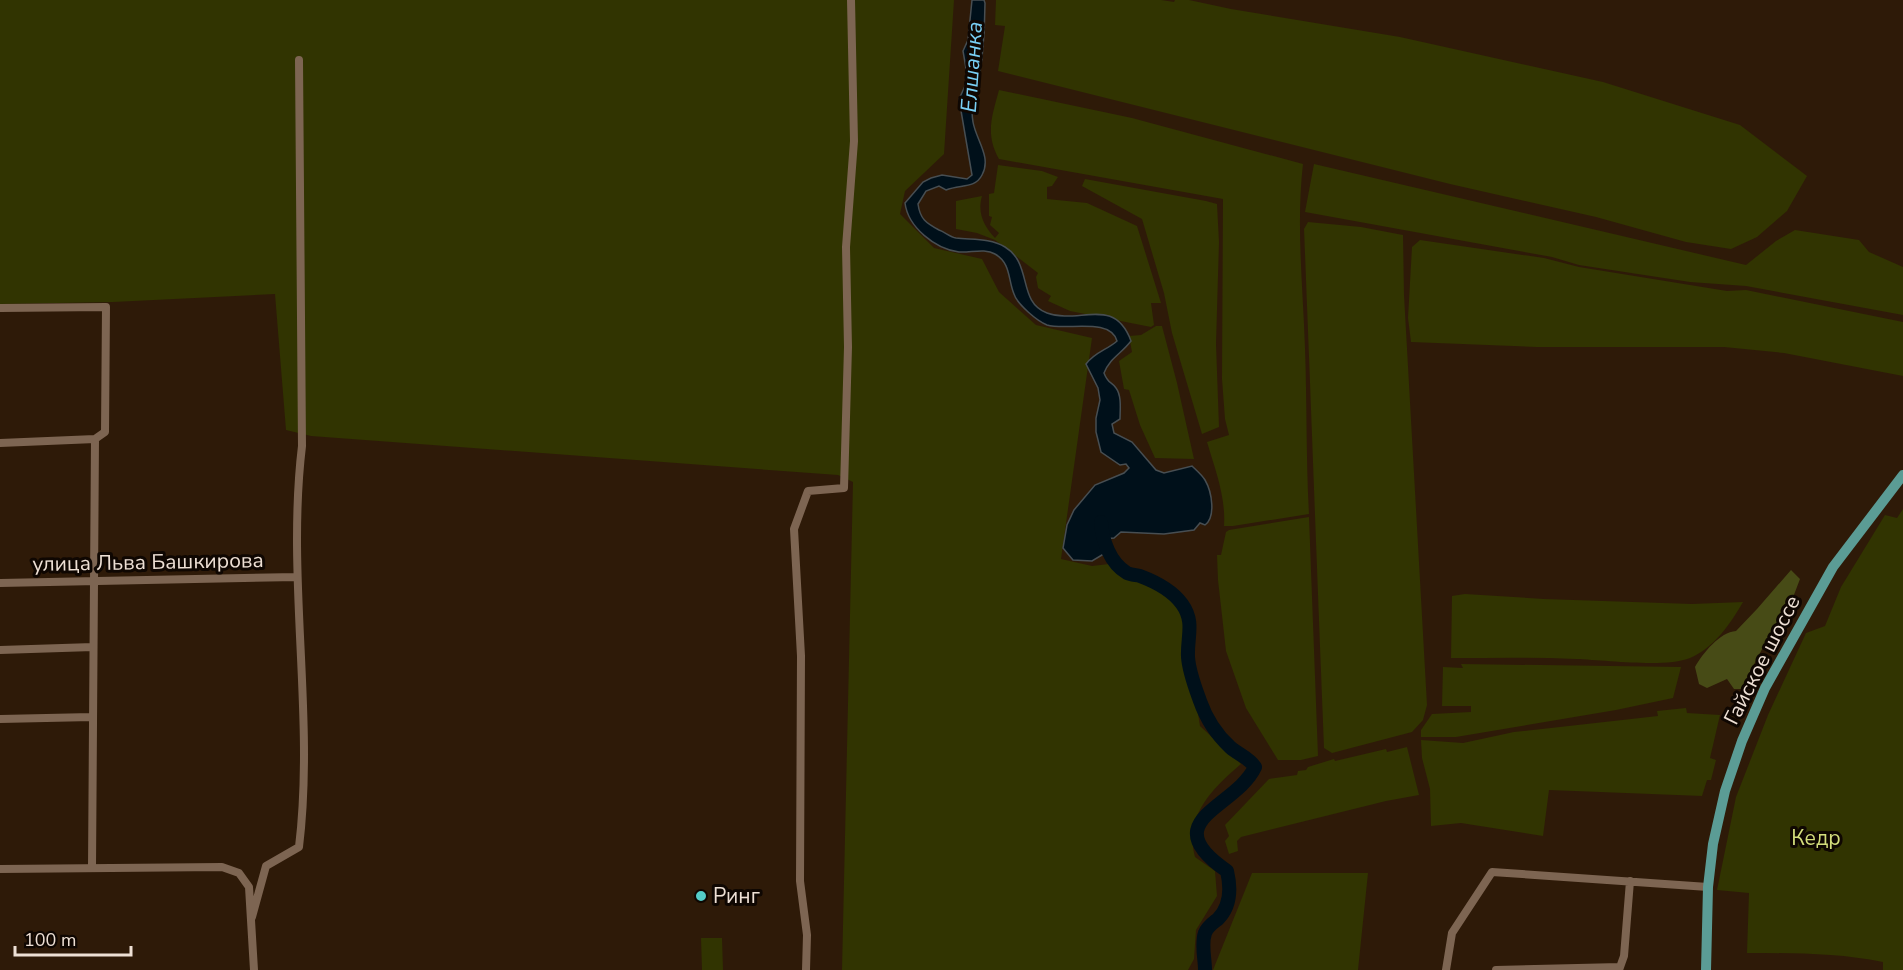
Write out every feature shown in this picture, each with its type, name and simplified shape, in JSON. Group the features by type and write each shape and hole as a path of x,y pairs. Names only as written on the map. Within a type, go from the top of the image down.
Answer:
{"main road":[{"name":"Гайское шоссе","path":"1706,970 1708,887 1713,844 1725,791 1742,741 1765,688 1833,567 1903,475"}],"street":[{"path":"807,970 807,935 800,881 801,656 794,529 808,491 844,488 848,347 846,247 854,141 851,0"},
{"path":"252,916 267,866 299,848 303,799 297,577 299,470 302,446 299,60"},
{"path":"0,308 106,307 105,432 95,440 0,443"},
{"path":"92,868 95,440"},
{"name":"улица Льва Башкирова","path":"0,583 297,577"},
{"path":"0,650 93,646"},
{"path":"0,719 92,717"},
{"path":"0,870 222,867 239,873 249,887 254,970"},
{"path":"1446,970 1452,933 1492,872 1708,887"},
{"path":"1496,970 1619,969 1624,956 1630,881"}],"green space":[{"path":"0,0 954,0 944,154 905,191 900,214 934,248 982,259 999,292 1036,325 1092,338 1061,559 1092,566 1109,564 1172,599 1185,617 1185,632 1200,726 1241,764 1220,783 1203,804 1193,829 1195,857 1215,871 1217,896 1196,930 1194,959 1188,970 842,970 853,482 838,475 311,436 286,430 275,294 113,302 0,304"},
{"path":"996,0 1161,0 1174,2 1175,0 1189,0 1400,37 1603,82 1740,125 1807,176 1787,211 1757,237 1731,249 1686,242 1596,217 1450,184 998,71 1005,26 995,25"},
{"path":"999,90 1132,118 1303,164 1300,233 1309,514 1224,526 1222,494 1207,442 1229,435 1225,419 1222,379 1223,199 999,159 992,141 991,125"},
{"path":"1314,164 1746,265 1776,241 1795,230 1859,240 1869,252 1903,267 1903,315 1746,286 1690,282 1579,265 1552,257 1305,212"},
{"path":"998,165 1042,171 1058,177 1052,186 1047,187 1047,199 1087,203 1137,226 1161,303 1151,303 1154,325 1151,327 1070,311 1048,301 1051,296 1038,288 1036,277 1038,273 995,240 977,233 956,229 956,201 982,196 980,208 985,224 995,238 999,233 990,225 992,217 989,216 989,194 994,193"},
{"path":"1085,179 1217,204 1219,242 1216,344 1219,427 1202,434 1142,219 1082,186"},
{"path":"1308,222 1361,227 1403,235 1404,295 1427,705 1423,720 1412,732 1332,753 1324,748 1304,229"},
{"path":"1420,240 1544,258 1579,267 1727,291 1746,290 1903,322 1903,376 1784,353 1724,347 1537,347 1411,342 1408,318 1412,247"},
{"path":"1156,326 1162,326 1194,459 1155,458 1140,425 1129,390 1124,389 1119,361 1132,352 1129,336 1141,335"},
{"name":"Кедр","path":"1903,509 1903,970 1883,970 1883,962 1832,955 1747,953 1749,893 1717,890 1736,797 1768,715 1806,633 1825,626 1841,587 1885,515 1897,518"},
{"path":"1309,517 1318,756 1301,760 1278,760 1246,708 1226,651 1217,555 1221,555 1226,532 1229,530"},
{"path":"1791,570 1800,579 1792,600 1769,636 1741,689 1734,689 1727,679 1707,688 1699,684 1695,667 1707,650 1724,635 1736,631"},
{"path":"1465,594 1692,604 1743,602 1727,626 1707,648 1699,654 1679,661 1635,663 1560,658 1451,658 1452,596"},
{"path":"1461,664 1681,667 1673,698 1456,737 1421,737 1421,730 1432,714 1471,712 1471,706 1442,706 1443,667 1463,668"},
{"path":"1686,708 1687,713 1720,715 1710,758 1716,760 1711,780 1707,780 1702,796 1549,790 1543,836 1461,823 1431,826 1430,789 1422,758 1421,740 1463,743 1514,732 1658,716 1657,711"},
{"path":"1407,747 1419,795 1241,837 1237,841 1238,851 1229,854 1225,841 1229,836 1225,825 1269,779 1297,775 1298,771 1334,759 1335,761 1386,749 1387,752"},
{"path":"1252,873 1368,873 1358,970 1213,970"},
{"path":"701,938 722,938 723,970 702,970"}],"water":[{"path":"972,0 984,0 985,3 982,58 972,114 984,155 985,168 979,179 971,184 946,190 939,186 926,191 918,204 920,213 927,223 952,237 999,244 1014,254 1023,272 1028,292 1038,308 1059,316 1105,315 1115,319 1124,327 1131,341 1109,364 1104,373 1118,391 1120,399 1120,419 1112,424 1114,433 1132,442 1156,470 1164,473 1192,466 1202,476 1210,491 1212,510 1205,525 1200,523 1194,530 1164,534 1121,532 1114,538 1104,539 1103,546 1107,552 1092,561 1073,560 1063,548 1067,525 1074,510 1095,485 1124,473 1129,468 1126,464 1120,465 1101,452 1096,432 1100,400 1098,388 1086,364 1117,341 1106,329 1086,326 1055,326 1043,323 1028,312 1016,298 1004,262 1000,258 987,251 959,252 932,242 917,228 907,212 905,203 923,182 942,175 967,179 972,175 959,99 966,84 967,74 963,51 968,40"}],"waterway":[{"name":"Елшанка","path":"1101,522 1108,550 1121,569 1163,587 1182,604 1189,623 1190,668 1202,707 1221,737 1255,767 1245,781 1206,815 1198,826 1197,839 1206,854 1227,871 1229,884 1228,903 1222,914 1205,933 1203,946 1205,970"}],"place":[{"name":"Ринг","path":"701,896"}]}
